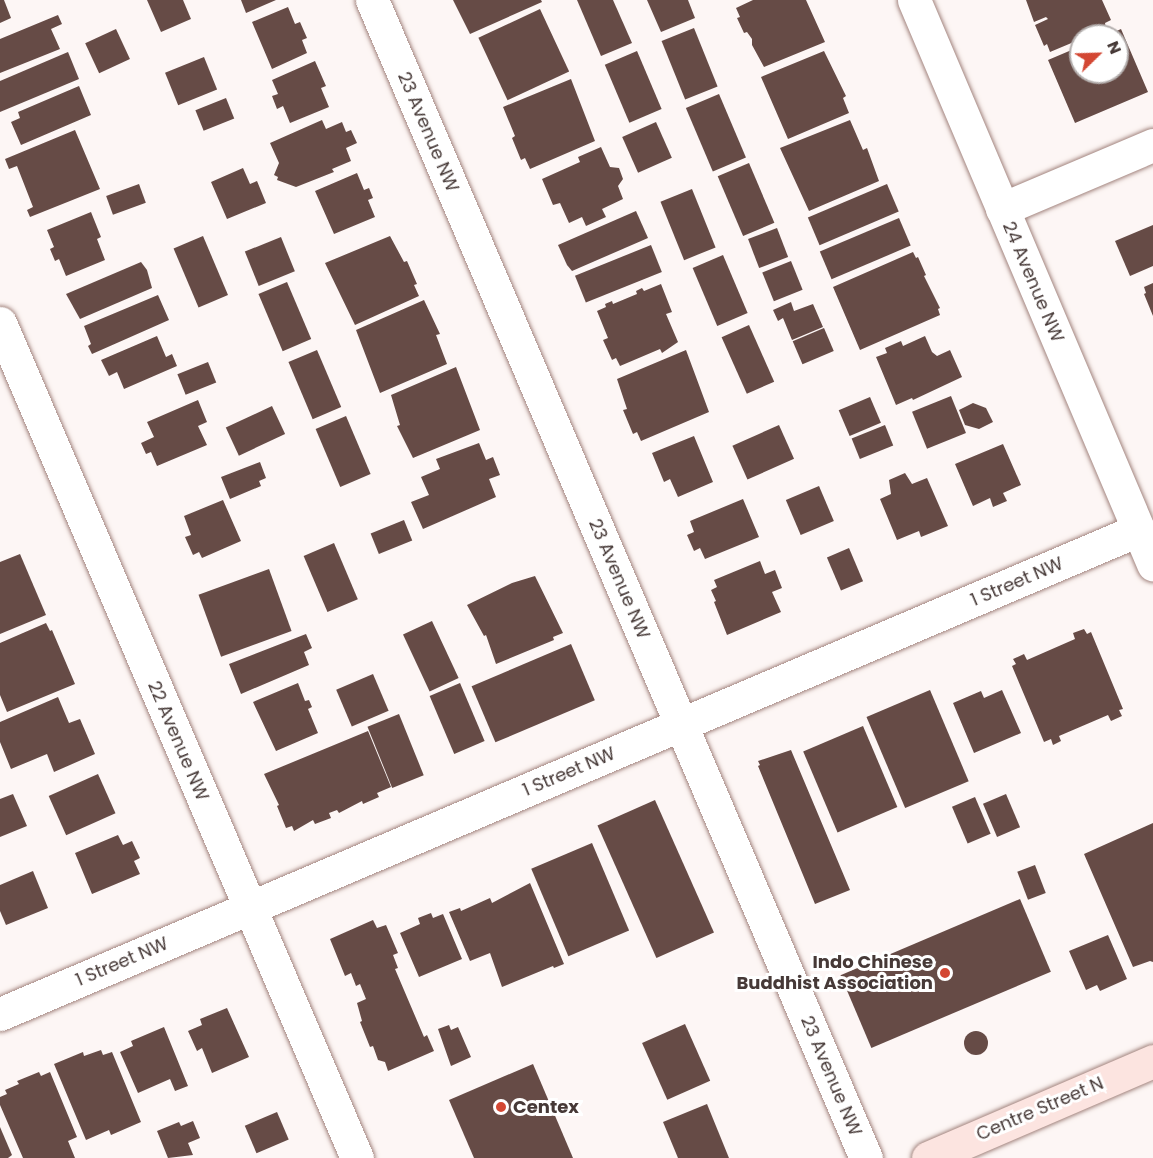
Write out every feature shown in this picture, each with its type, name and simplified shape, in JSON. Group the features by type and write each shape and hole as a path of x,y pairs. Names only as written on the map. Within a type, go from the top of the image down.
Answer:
{"main road":[{"name":"Centre Street N","path":"928,1158 1153,1061"}],"street":[{"name":"23 Avenue NW","path":"372,0 866,1158"},
{"name":"24 Avenue NW","path":"914,0 1153,564"},
{"path":"1002,209 1153,145"},
{"name":"22 Avenue NW","path":"0,323 357,1158"},
{"name":"1 Street NW","path":"0,1014 1138,530"}],"building":[{"path":"0,0 4,0 11,18 0,23"},
{"path":"147,0 183,0 191,19 161,32"},
{"path":"241,0 276,0 246,13"},
{"path":"453,0 541,0 542,2 470,34"},
{"path":"577,0 613,0 632,43 601,56"},
{"path":"647,0 688,0 695,18 661,32"},
{"path":"753,0 806,0 825,42 764,67 752,45 752,39 747,32 744,33 737,18 740,17 736,8"},
{"path":"1026,0 1102,0 1111,20 1105,24 1069,24 1069,44 1050,52 1047,44 1044,46 1035,25 1048,19 1046,17 1034,22"},
{"path":"288,7 295,24 300,22 307,38 302,40 307,53 272,69 252,22"},
{"path":"540,9 569,72 508,100 478,38"},
{"path":"58,15 62,24 51,29 60,49 0,73 0,39"},
{"path":"694,28 718,86 685,100 662,41"},
{"path":"116,29 130,59 99,73 85,43"},
{"path":"1129,48 1148,92 1075,123 1048,60 1069,51 1069,84 1129,84"},
{"path":"637,51 662,109 629,123 605,65"},
{"path":"824,51 846,96 843,98 849,113 788,139 761,77"},
{"path":"68,52 79,79 0,112 0,81"},
{"path":"204,57 217,89 178,105 165,73"},
{"path":"315,61 326,86 321,88 329,107 290,123 283,106 277,109 272,96 278,94 272,80"},
{"path":"571,79 595,141 530,169 525,158 521,160 512,138 515,136 503,107"},
{"path":"79,86 91,115 21,145 11,122 20,118 18,112"},
{"path":"719,94 746,158 713,172 686,108"},
{"path":"226,98 234,118 204,131 195,110"},
{"path":"322,120 326,129 342,122 346,132 351,130 357,143 346,148 351,161 332,169 334,172 296,187 277,180 278,177 274,175 279,163 270,143"},
{"path":"850,120 863,150 867,148 879,181 809,211 780,148"},
{"path":"656,122 672,158 638,173 622,137"},
{"path":"75,130 100,189 30,217 27,210 33,207 17,166 9,169 5,159"},
{"path":"601,147 610,167 619,168 623,179 618,186 623,199 602,209 606,217 586,226 582,217 569,223 560,203 553,205 542,179 580,162 578,157"},
{"path":"749,163 774,223 743,236 718,176"},
{"path":"243,168 250,184 257,181 266,203 227,219 211,182"},
{"path":"357,173 364,190 369,188 373,198 368,200 375,217 334,234 315,191"},
{"path":"139,184 146,203 113,215 106,196"},
{"path":"887,184 899,212 820,245 808,218"},
{"path":"692,189 716,247 684,260 660,202"},
{"path":"636,211 648,238 572,271 558,245"},
{"path":"91,212 101,237 97,239 105,260 66,276 59,259 55,261 50,249 54,247 47,230"},
{"path":"899,218 911,246 832,279 820,252"},
{"path":"1153,225 1153,266 1130,276 1115,241"},
{"path":"777,228 788,257 759,268 748,239"},
{"path":"203,236 228,295 199,307 174,249"},
{"path":"390,236 404,262 407,261 417,284 414,285 419,296 355,325 325,263"},
{"path":"281,237 295,271 259,286 245,252"},
{"path":"651,245 662,272 586,303 575,276"},
{"path":"913,252 916,258 918,257 926,275 924,276 940,308 938,309 940,315 860,350 833,287"},
{"path":"723,255 748,313 717,326 693,268"},
{"path":"791,261 803,290 774,301 762,273"},
{"path":"141,262 147,270 152,288 80,319 66,294"},
{"path":"287,282 311,339 283,351 258,294"},
{"path":"1153,283 1153,316 1144,294 1146,293 1144,287"},
{"path":"661,284 672,312 666,314 678,342 662,353 660,349 620,366 616,358 612,360 603,340 608,338 597,311 612,301 613,304 637,294 636,291 642,288 644,291"},
{"path":"158,295 169,320 92,354 84,326"},
{"path":"424,300 440,334 436,335 447,364 380,393 356,330"},
{"path":"791,302 794,311 813,304 823,327 792,340 783,318 778,321 773,310"},
{"path":"749,325 774,382 747,394 722,337"},
{"path":"824,328 834,351 802,364 793,341"},
{"path":"157,336 166,357 172,354 177,366 124,389 117,372 109,376 101,360"},
{"path":"925,336 932,352 937,356 950,350 962,377 913,400 912,398 896,405 876,357 887,353 885,348 901,341 903,346"},
{"path":"317,350 341,407 313,419 288,362"},
{"path":"686,350 709,412 641,441 637,432 633,434 623,410 627,409 617,379"},
{"path":"208,362 216,382 186,395 177,374"},
{"path":"456,367 480,430 413,458 397,426 400,425 391,395"},
{"path":"951,396 966,433 927,449 912,412"},
{"path":"870,397 881,423 850,436 839,410"},
{"path":"198,400 207,422 198,426 207,445 157,466 151,452 146,454 141,443 154,437 147,422"},
{"path":"973,403 986,408 993,422 979,429 965,425 959,410"},
{"path":"272,406 285,434 239,456 226,428"},
{"path":"346,416 371,474 340,487 316,429"},
{"path":"779,425 794,459 747,480 732,446"},
{"path":"885,425 893,445 860,459 852,438"},
{"path":"694,436 713,482 678,497 670,479 664,482 652,453"},
{"path":"479,443 486,460 493,457 500,475 489,479 496,497 423,529 411,502 429,495 421,477 440,469 436,459"},
{"path":"1003,444 1021,485 1003,493 1007,501 993,507 990,498 973,506 955,464"},
{"path":"260,462 266,478 259,481 261,486 230,499 221,477"},
{"path":"905,473 912,484 927,478 948,526 921,537 919,531 897,540 880,499 891,494 889,480"},
{"path":"819,486 834,521 801,535 786,500"},
{"path":"743,499 759,537 705,559 700,548 694,551 687,535 694,532 690,521"},
{"path":"223,500 241,541 202,558 199,552 193,555 185,537 191,535 184,516"},
{"path":"404,520 412,540 379,554 371,533"},
{"path":"334,543 358,599 327,612 304,556"},
{"path":"849,548 863,581 841,591 827,557"},
{"path":"20,554 46,615 0,634 0,562"},
{"path":"760,561 765,574 775,570 782,588 772,592 781,612 727,635 711,590 717,587 714,580"},
{"path":"269,569 292,631 221,657 199,595"},
{"path":"535,576 563,633 553,637 554,640 496,664 486,635 484,636 467,605 512,583"},
{"path":"432,621 459,678 430,692 403,635"},
{"path":"46,623 50,631 52,630 75,684 7,712 0,695 0,643"},
{"path":"1084,629 1087,634 1091,632 1123,709 1119,710 1122,716 1111,721 1108,715 1059,736 1061,741 1053,745 1051,739 1044,742 1012,666 1016,664 1013,659 1024,654 1027,660 1075,639 1073,633"},
{"path":"306,634 312,648 304,652 309,665 241,694 229,664"},
{"path":"571,644 595,700 495,742 472,686"},
{"path":"373,674 389,711 352,726 336,690"},
{"path":"298,683 305,701 309,700 312,707 308,709 318,733 276,751 253,702"},
{"path":"460,683 485,741 454,754 430,696"},
{"path":"930,690 969,781 905,808 866,717"},
{"path":"1002,690 1021,733 974,753 953,703 981,691 984,698"},
{"path":"58,697 69,723 80,719 95,754 54,772 47,754 11,769 0,742 0,722"},
{"path":"399,714 424,775 392,788 367,727"},
{"path":"863,726 897,807 838,832 803,751"},
{"path":"368,731 391,787 377,793 379,797 363,804 362,801 339,813 337,810 329,813 331,818 315,824 313,820 294,831 292,826 286,828 277,806 279,805 264,774"},
{"path":"791,750 850,890 815,904 758,766 760,765 758,761"},
{"path":"98,774 115,813 66,835 49,796"},
{"path":"13,794 27,826 0,837 0,799"},
{"path":"1006,794 1020,827 997,837 983,804"},
{"path":"975,797 991,834 968,844 952,807"},
{"path":"655,800 714,932 656,958 597,826"},
{"path":"1153,823 1153,962 1133,967 1084,854"},
{"path":"118,835 123,845 132,841 140,858 134,861 140,874 92,894 75,853"},
{"path":"592,843 629,930 568,956 531,869"},
{"path":"1035,865 1046,893 1028,900 1017,872"},
{"path":"33,871 48,908 6,925 0,911 0,885"},
{"path":"530,883 564,964 554,968 553,966 502,987 490,953 470,961 449,912 460,908 461,911 490,898 492,903"},
{"name":"Indo Chinese Buddhist Association","path":"1020,899 1051,972 871,1048 841,975"},
{"path":"431,913 433,918 443,914 462,959 419,977 400,933 420,924 418,918"},
{"path":"373,920 377,928 386,925 398,953 393,955 398,968 395,969 424,1037 427,1035 434,1051 388,1071 385,1062 378,1060 373,1046 370,1047 360,1022 362,1021 357,1003 366,999 360,984 356,986 351,973 345,976 330,939"},
{"path":"1108,935 1127,979 1100,991 1097,985 1086,990 1069,951"},
{"path":"227,1008 249,1057 212,1073 202,1048 197,1051 188,1031 202,1025 200,1019"},
{"path":"685,1024 710,1081 667,1100 642,1043"},
{"path":"449,1025 451,1030 458,1027 471,1057 451,1066 438,1029"},
{"path":"164,1027 188,1086 175,1091 170,1079 138,1093 120,1052 133,1046 131,1041"},
{"path":"976,1031 985,1034 988,1043 985,1052 976,1055 967,1052 964,1043 967,1034"},
{"path":"101,1050 103,1055 112,1052 141,1122 111,1135 109,1130 86,1140 54,1064 83,1052 84,1056"},
{"name":"Centex","path":"533,1064 573,1158 474,1158 449,1100"},
{"path":"39,1072 41,1076 50,1072 77,1137 68,1141 75,1158 23,1158 0,1105 0,1097 7,1094 5,1090 19,1084 17,1081"},
{"path":"707,1104 729,1158 678,1158 663,1122"},
{"path":"277,1112 289,1140 257,1153 245,1126"},
{"path":"193,1121 200,1138 188,1143 193,1155 168,1158 157,1131 179,1122 181,1126"},
{"path":"0,1127 12,1155 8,1158 0,1158"}],"place":[{"name":"Indo Chinese Buddhist Association","path":"945,973"},
{"name":"Centex","path":"501,1107"}]}
